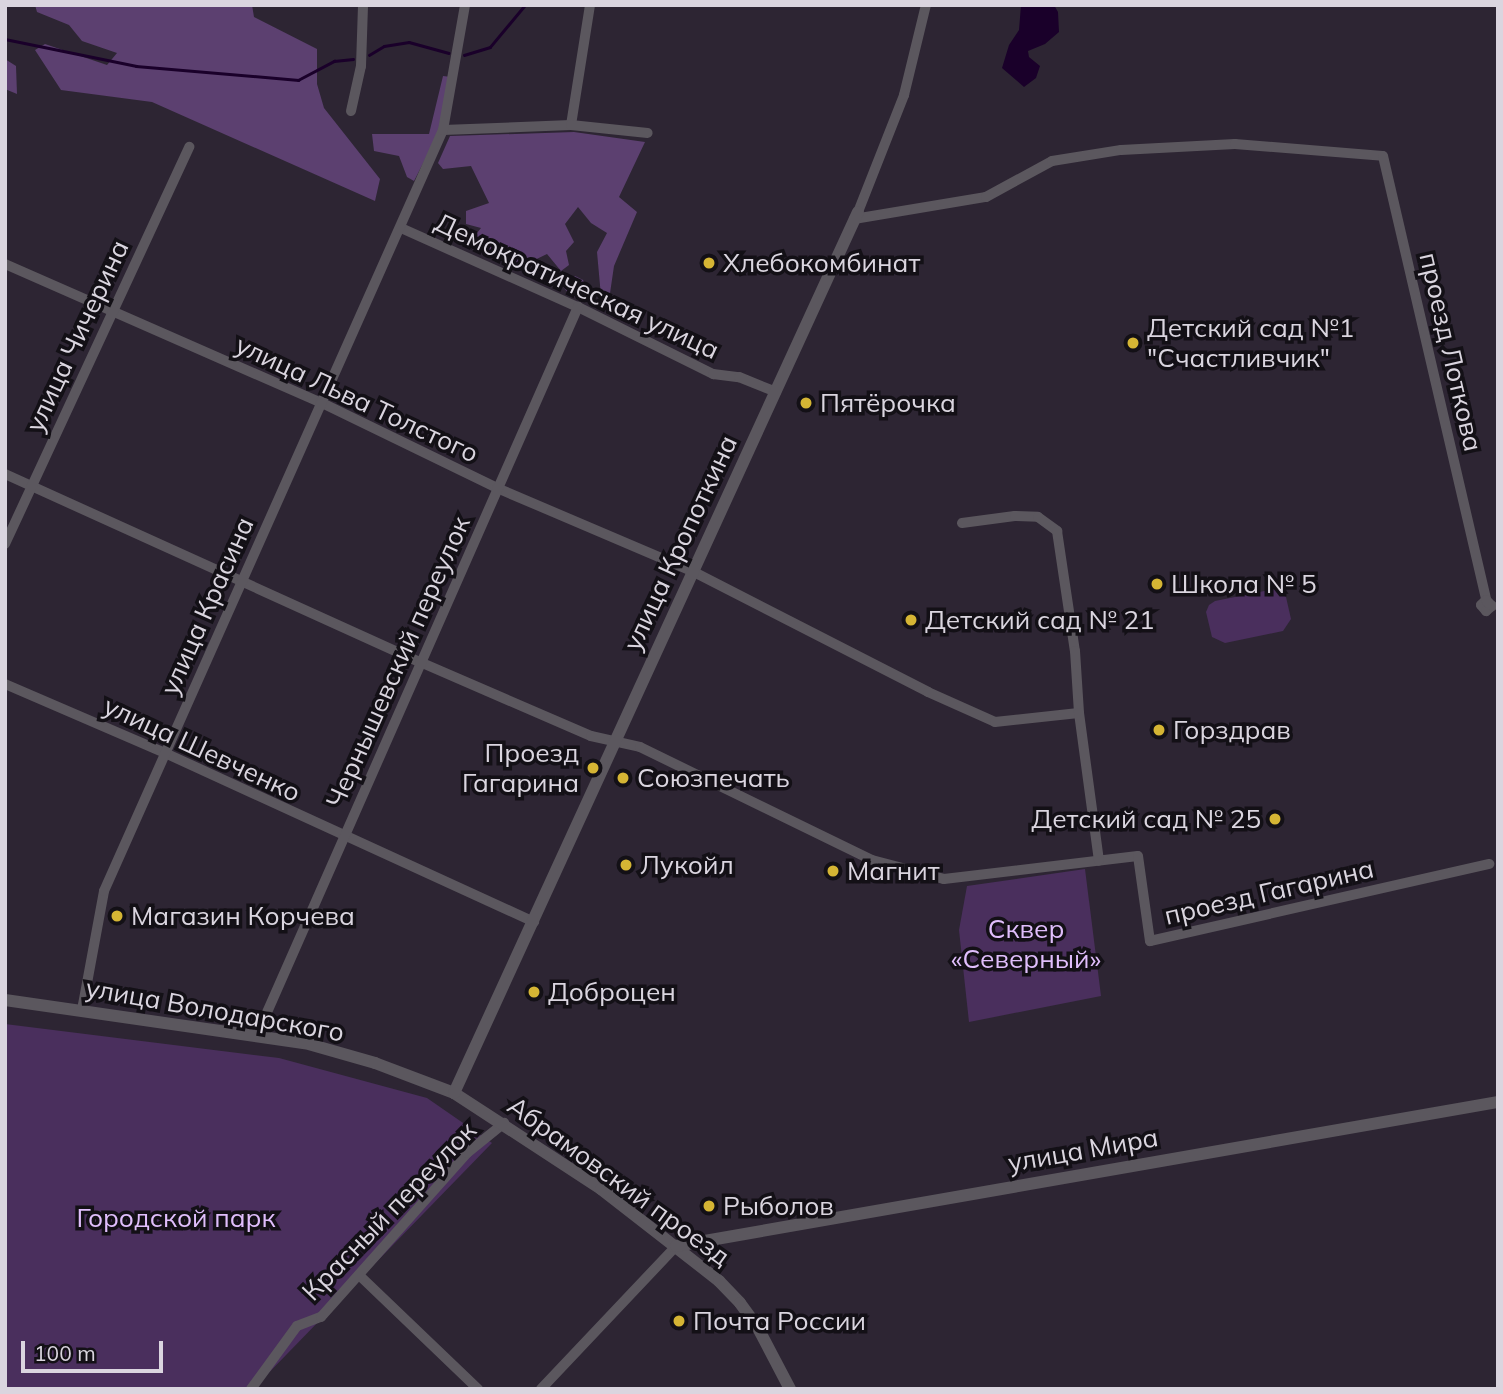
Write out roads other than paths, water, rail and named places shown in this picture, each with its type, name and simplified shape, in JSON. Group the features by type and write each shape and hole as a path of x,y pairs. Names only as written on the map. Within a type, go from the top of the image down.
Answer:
{"street":[{"path":"351,111 361,66 363,5"},
{"name":"улица Красина","path":"82,1010 104,891 443,130 465,5"},
{"path":"571,125 590,5"},
{"name":"улица Кропоткина","path":"454,1093 856,216 904,95 926,5"},
{"path":"443,130 571,125 648,133"},
{"name":"проезд Лоткова","path":"856,216 986,197 1052,161 1121,150 1235,144 1383,156 1486,600"},
{"name":"улица Чичерина","path":"5,544 189,147"},
{"name":"Демократическая улица","path":"401,228 578,307 713,373 739,377 776,392"},
{"name":"улица Льва Толстого","path":"5,264 320,402 498,488 692,571 928,692 995,722 1079,713"},
{"name":"Чернышевский переулок","path":"257,1035 578,307"},
{"name":"проезд Гагарина","path":"5,474 242,579 420,662 591,736 615,739 640,747 872,860 944,879 1138,856 1150,941 1489,864"},
{"path":"962,523 1015,516 1038,517 1056,531 1075,651 1079,713 1099,861"},
{"name":"улица Шевченко","path":"5,684 165,753 534,922"},
{"name":"улица Володарского","path":"5,1000 305,1044 375,1063 454,1093"},
{"name":"Абрамовский проезд","path":"454,1093 590,1181 676,1246 740,1303 758,1328 790,1389"},
{"name":"улица Мира","path":"676,1246 1498,1102"},
{"name":"Красный переулок","path":"251,1389 297,1326 321,1317 467,1153 503,1123"},
{"path":"541,1389 676,1246"},
{"path":"359,1275 478,1389"}],"waterway":[{"path":"464,55 490,47 525,5"},
{"path":"5,39 136,66 298,80 334,61 353,59"},
{"path":"369,55 384,46 409,42 449,53"}],"place":[{"name":"Хлебокомбинат","path":"709,263"},
{"name":"Детский сад №1 \"Счастливчик\"","path":"1133,343"},
{"name":"Пятёрочка","path":"806,403"},
{"name":"Школа № 5","path":"1157,584"},
{"name":"Детский сад № 21","path":"911,620"},
{"name":"Горздрав","path":"1159,730"},
{"name":"Проезд Гагарина","path":"593,768"},
{"name":"Союзпечать","path":"623,778"},
{"name":"Детский сад № 25","path":"1275,819"},
{"name":"Лукойл","path":"626,865"},
{"name":"Магнит","path":"833,871"},
{"name":"Магазин Корчева","path":"117,916"},
{"name":"Доброцен","path":"534,992"},
{"name":"Рыболов","path":"709,1206"},
{"name":"Почта России","path":"679,1321"}],"park label":[{"name":"Сквер «Северный»","path":"1026,944"},
{"name":"Городской парк","path":"176,1218"}]}
